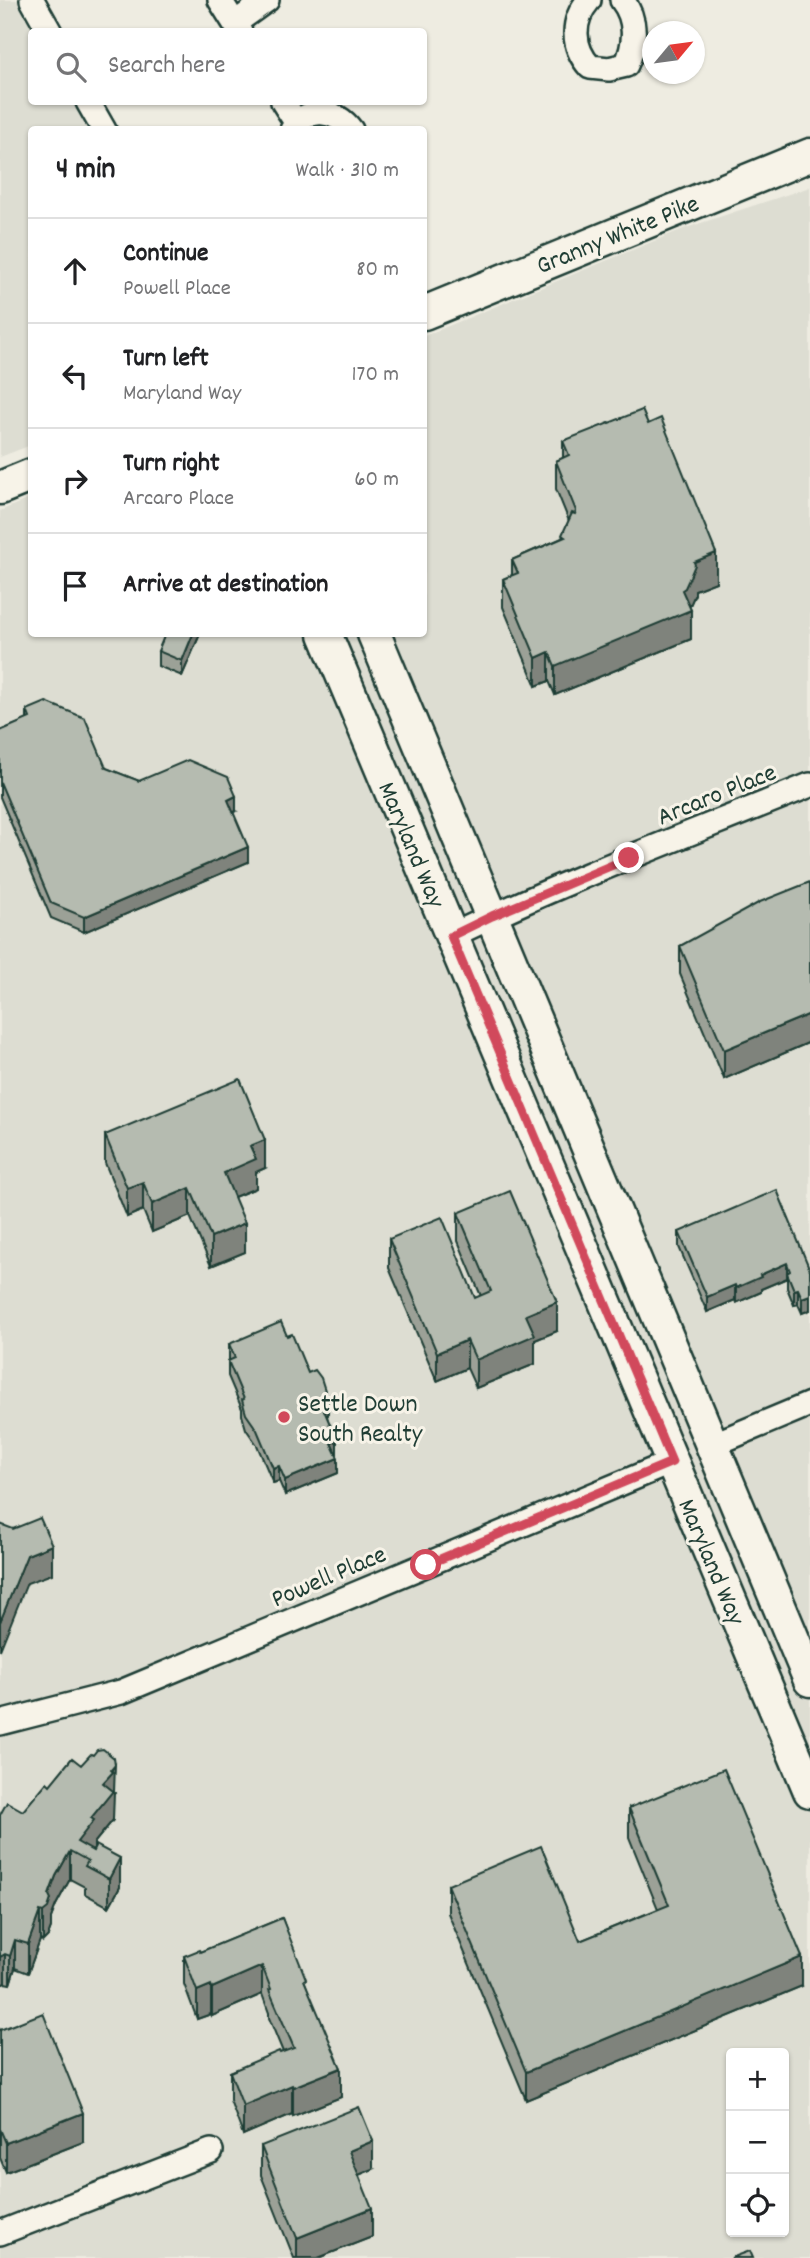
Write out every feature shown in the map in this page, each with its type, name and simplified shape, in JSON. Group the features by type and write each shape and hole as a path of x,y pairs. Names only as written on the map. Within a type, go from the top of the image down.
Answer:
{"main road":[{"name":"Granny White Pike","path":"427,312 810,155"},
{"path":"0,488 28,477"},
{"name":"Maryland Way","path":"326,637 810,1791"},
{"name":"Maryland Way","path":"375,637 810,1680"},
{"path":"672,1462 712,1445"}],"street":[{"path":"32,0 48,28"},
{"path":"220,0 237,27 267,0"},
{"path":"589,0 578,16 575,39 581,56 590,67 609,69 626,65 634,47 633,28 622,0"},
{"path":"90,105 102,126"},
{"path":"285,105 294,126 307,114 318,111 334,114 348,126"},
{"name":"Arcaro Place","path":"451,936 629,858 810,785"},
{"path":"712,1445 810,1404"},
{"name":"Powell Place","path":"0,1723 121,1692 672,1462"},
{"path":"0,2233 211,2151"}],"shaded area":[{"path":"0,0 17,0 34,28 28,28 28,105 75,105 85,126 28,126 28,446 0,457"},
{"path":"810,187 810,2258 0,2258 0,511 28,499 28,637 427,637 427,335 683,229"}],"building":[{"path":"642,410 648,424 661,418 716,553 694,562 690,577 682,590 691,610 555,666 549,652 536,658 503,579 518,573 512,560 565,537 562,535 572,513 575,514 556,461 569,455 563,441"},
{"path":"164,637 192,637 182,661 158,651"},
{"path":"46,702 85,718 106,768 139,781 188,760 228,777 236,796 228,800 248,847 84,917 51,903 0,782 0,731 30,718 27,710"},
{"path":"810,882 810,1014 724,1050 680,946 760,902"},
{"path":"240,1079 265,1140 250,1146 256,1159 224,1173 245,1223 211,1237 190,1188 152,1204 143,1182 127,1188 105,1135"},
{"path":"777,1190 810,1270 810,1295 802,1298 798,1289 794,1290 787,1273 790,1271 787,1263 736,1288 735,1285 707,1297 679,1232"},
{"path":"510,1191 557,1302 526,1315 535,1335 476,1360 467,1340 437,1353 389,1239 442,1217 475,1298 491,1291 458,1213"},
{"name":"Settle Down South Realty","path":"281,1322 287,1336 292,1334 308,1373 315,1370 321,1378 328,1400 321,1403 337,1441 331,1443 338,1458 285,1480 279,1466 273,1468 257,1430 246,1414 242,1400 244,1399 228,1361 235,1358 229,1344"},
{"path":"40,1518 52,1545 27,1555 0,1622 0,1524 13,1529"},
{"path":"103,1749 114,1758 115,1765 111,1770 113,1772 103,1783 113,1791 91,1818 94,1820 77,1842 93,1851 96,1845 120,1858 109,1879 85,1866 88,1861 70,1851 56,1876 49,1895 51,1899 48,1908 40,1911 28,1944 15,1940 10,1956 5,1954 0,1957 0,1815 7,1802 23,1811 47,1782 50,1785 72,1758 81,1765 91,1754"},
{"path":"724,1769 802,1957 526,2072 448,1885 541,1846 580,1941 669,1905 629,1808"},
{"path":"282,1918 306,1979 304,1980 341,2068 243,2106 230,2072 279,2051 280,2053 294,2048 269,1990 271,1989 262,1966 212,1988 211,1985 197,1991 184,1956"},
{"path":"43,2013 83,2113 6,2143 0,2129 0,2030"},
{"path":"359,2107 373,2141 349,2151 372,2208 297,2238 261,2146"},
{"path":"750,2251 753,2258 731,2258"}],"place":[{"name":"Settle Down South Realty","path":"284,1417"}],"route":[{"path":"426,1565 672,1462 451,936 629,858"}]}
